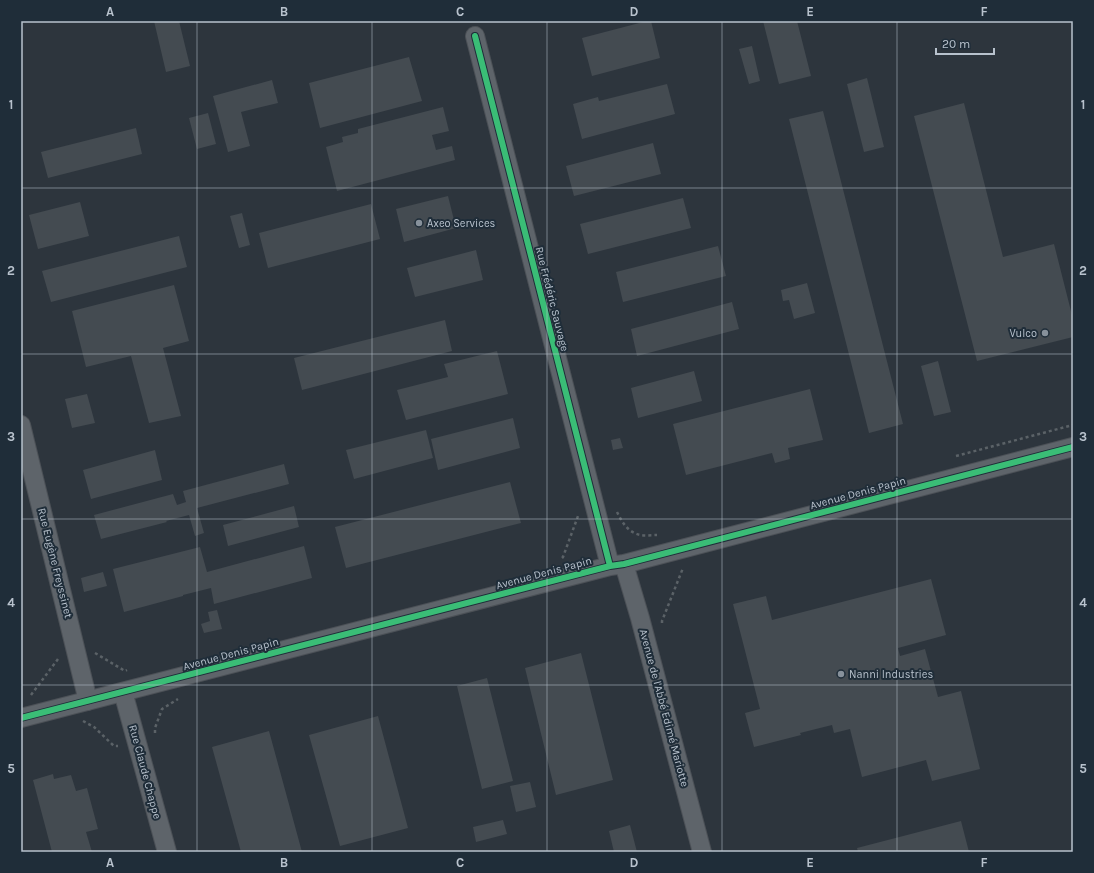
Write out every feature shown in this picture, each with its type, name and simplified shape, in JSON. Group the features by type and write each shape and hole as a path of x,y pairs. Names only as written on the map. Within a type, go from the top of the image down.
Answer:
{"street":[{"name":"Rue Frédéric Sauvage","path":"475,36 596,512 617,565"},
{"name":"Rue Eugène Freyssinet","path":"21,425 88,701"},
{"name":"Avenue Denis Papin","path":"21,718 1073,447"},
{"name":"Avenue de l'Abbé Edimé Mariotte","path":"617,565 640,618 702,852"},
{"name":"Rue Claude Chappe","path":"123,692 167,852"}],"path":[{"path":"955,457 1073,425"},
{"path":"557,559 564,557 578,516 610,509 617,512 622,522 629,530 641,536 657,535"},
{"path":"664,628 662,621 682,568 690,566"},
{"path":"26,696 31,695 60,658 91,650 125,671 133,669"},
{"path":"82,720 94,727 114,746 156,738 155,728 162,709 177,699 184,697"}],"building":[{"path":"154,21 179,21 190,66 166,72"},
{"path":"651,21 660,58 592,76 582,38"},
{"path":"763,21 797,21 811,76 779,84"},
{"path":"752,46 760,81 749,84 739,49"},
{"path":"409,57 422,101 320,128 309,83"},
{"path":"867,78 884,147 864,152 847,84"},
{"path":"272,80 278,103 241,112 250,146 228,152 213,96"},
{"path":"667,84 675,114 582,139 573,104 598,97 599,101"},
{"path":"964,103 1003,257 1054,244 1073,319 1073,337 977,361 914,116"},
{"path":"443,107 449,131 432,135 436,150 452,146 455,160 337,191 326,147 343,142 342,137 358,133 358,129"},
{"path":"823,111 903,424 869,433 789,119"},
{"path":"208,113 216,144 197,149 189,118"},
{"path":"136,128 142,154 48,178 41,152"},
{"path":"653,143 661,174 574,196 566,166"},
{"path":"448,196 456,228 404,242 396,209"},
{"path":"683,198 691,228 588,254 580,224"},
{"path":"80,202 89,236 38,249 29,215"},
{"path":"371,204 380,239 268,268 259,233"},
{"path":"242,213 250,245 239,248 230,216"},
{"path":"179,236 187,267 51,302 42,271"},
{"path":"718,246 726,276 623,302 616,272"},
{"path":"476,250 483,280 415,297 407,268"},
{"path":"807,283 815,313 794,319 789,300 783,301 781,290"},
{"path":"174,285 189,341 163,348 181,416 149,423 131,356 86,367 72,311"},
{"path":"732,302 739,329 637,356 631,329"},
{"path":"445,320 452,351 302,390 294,358"},
{"path":"497,351 508,394 406,420 397,390 448,377 444,364"},
{"path":"938,361 951,412 934,416 921,366"},
{"path":"694,371 702,401 638,418 631,388"},
{"path":"810,389 823,440 788,448 790,459 775,463 772,453 686,475 673,424"},
{"path":"87,394 95,423 72,428 65,399"},
{"path":"513,418 520,448 438,470 431,439"},
{"path":"426,430 433,458 354,479 346,450"},
{"path":"620,438 623,448 613,450 611,440"},
{"path":"155,450 162,480 91,499 83,470"},
{"path":"284,464 289,484 197,508 204,533 195,536 189,515 101,539 94,515 173,494 177,505 186,502 183,491"},
{"path":"510,482 521,523 346,568 335,527"},
{"path":"294,506 299,527 228,546 223,525"},
{"path":"304,546 312,578 214,604 211,588 124,612 113,569 200,547 207,572"},
{"path":"103,572 107,586 84,592 81,578"},
{"name":"Nanni Industries","path":"931,579 946,635 898,648 900,656 925,649 938,697 961,691 980,769 932,781 926,760 862,777 850,729 834,733 832,725 800,733 801,735 754,747 745,713 760,709 733,604 766,596 772,620"},
{"path":"217,610 222,629 204,633 201,624 210,621 208,612"},
{"path":"581,653 613,780 556,795 525,668"},
{"path":"487,678 513,781 482,789 457,686"},
{"path":"378,716 408,828 340,846 309,735"},
{"path":"269,731 302,852 241,852 212,747"},
{"path":"53,774 54,779 71,775 76,791 87,788 98,829 86,832 92,852 52,852 33,780"},
{"path":"530,782 536,807 516,812 510,786"},
{"path":"503,820 507,834 476,842 473,827"},
{"path":"961,821 969,852 858,852 857,848"},
{"path":"630,825 637,852 614,852 609,831"}],"cycle path":[{"path":"475,36 610,566"},
{"path":"21,718 610,566 624,564 1073,447"}],"place":[{"name":"Axeo Services","path":"419,223"},
{"name":"Vulco","path":"1045,333"},
{"name":"Nanni Industries","path":"841,674"}]}
